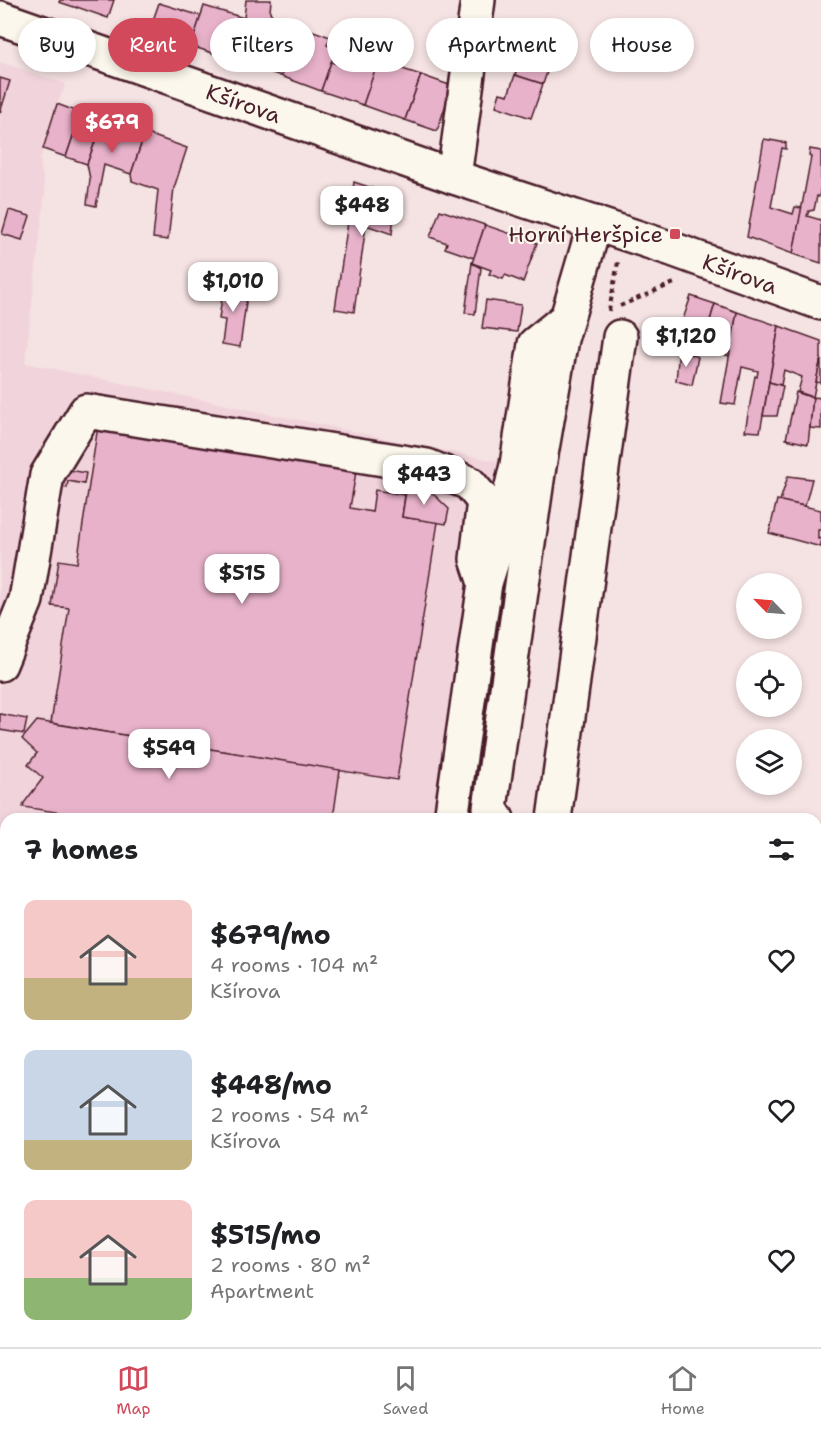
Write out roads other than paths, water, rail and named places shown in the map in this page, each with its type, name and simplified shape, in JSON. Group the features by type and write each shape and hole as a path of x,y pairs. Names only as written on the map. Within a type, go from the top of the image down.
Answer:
{"street":[{"path":"454,177 478,0"},
{"name":"Kšírova","path":"0,18 821,303"},
{"path":"493,813 490,808 539,465 561,339 595,223"},
{"path":"452,813 485,583 501,533 517,465 535,344 567,318"},
{"path":"555,813 614,324"},
{"path":"0,664 26,600 47,475 86,411 427,466 469,483 484,501 477,559 485,583"}],"place":[{"name":"Horní Heršpice","path":"675,234"}]}
